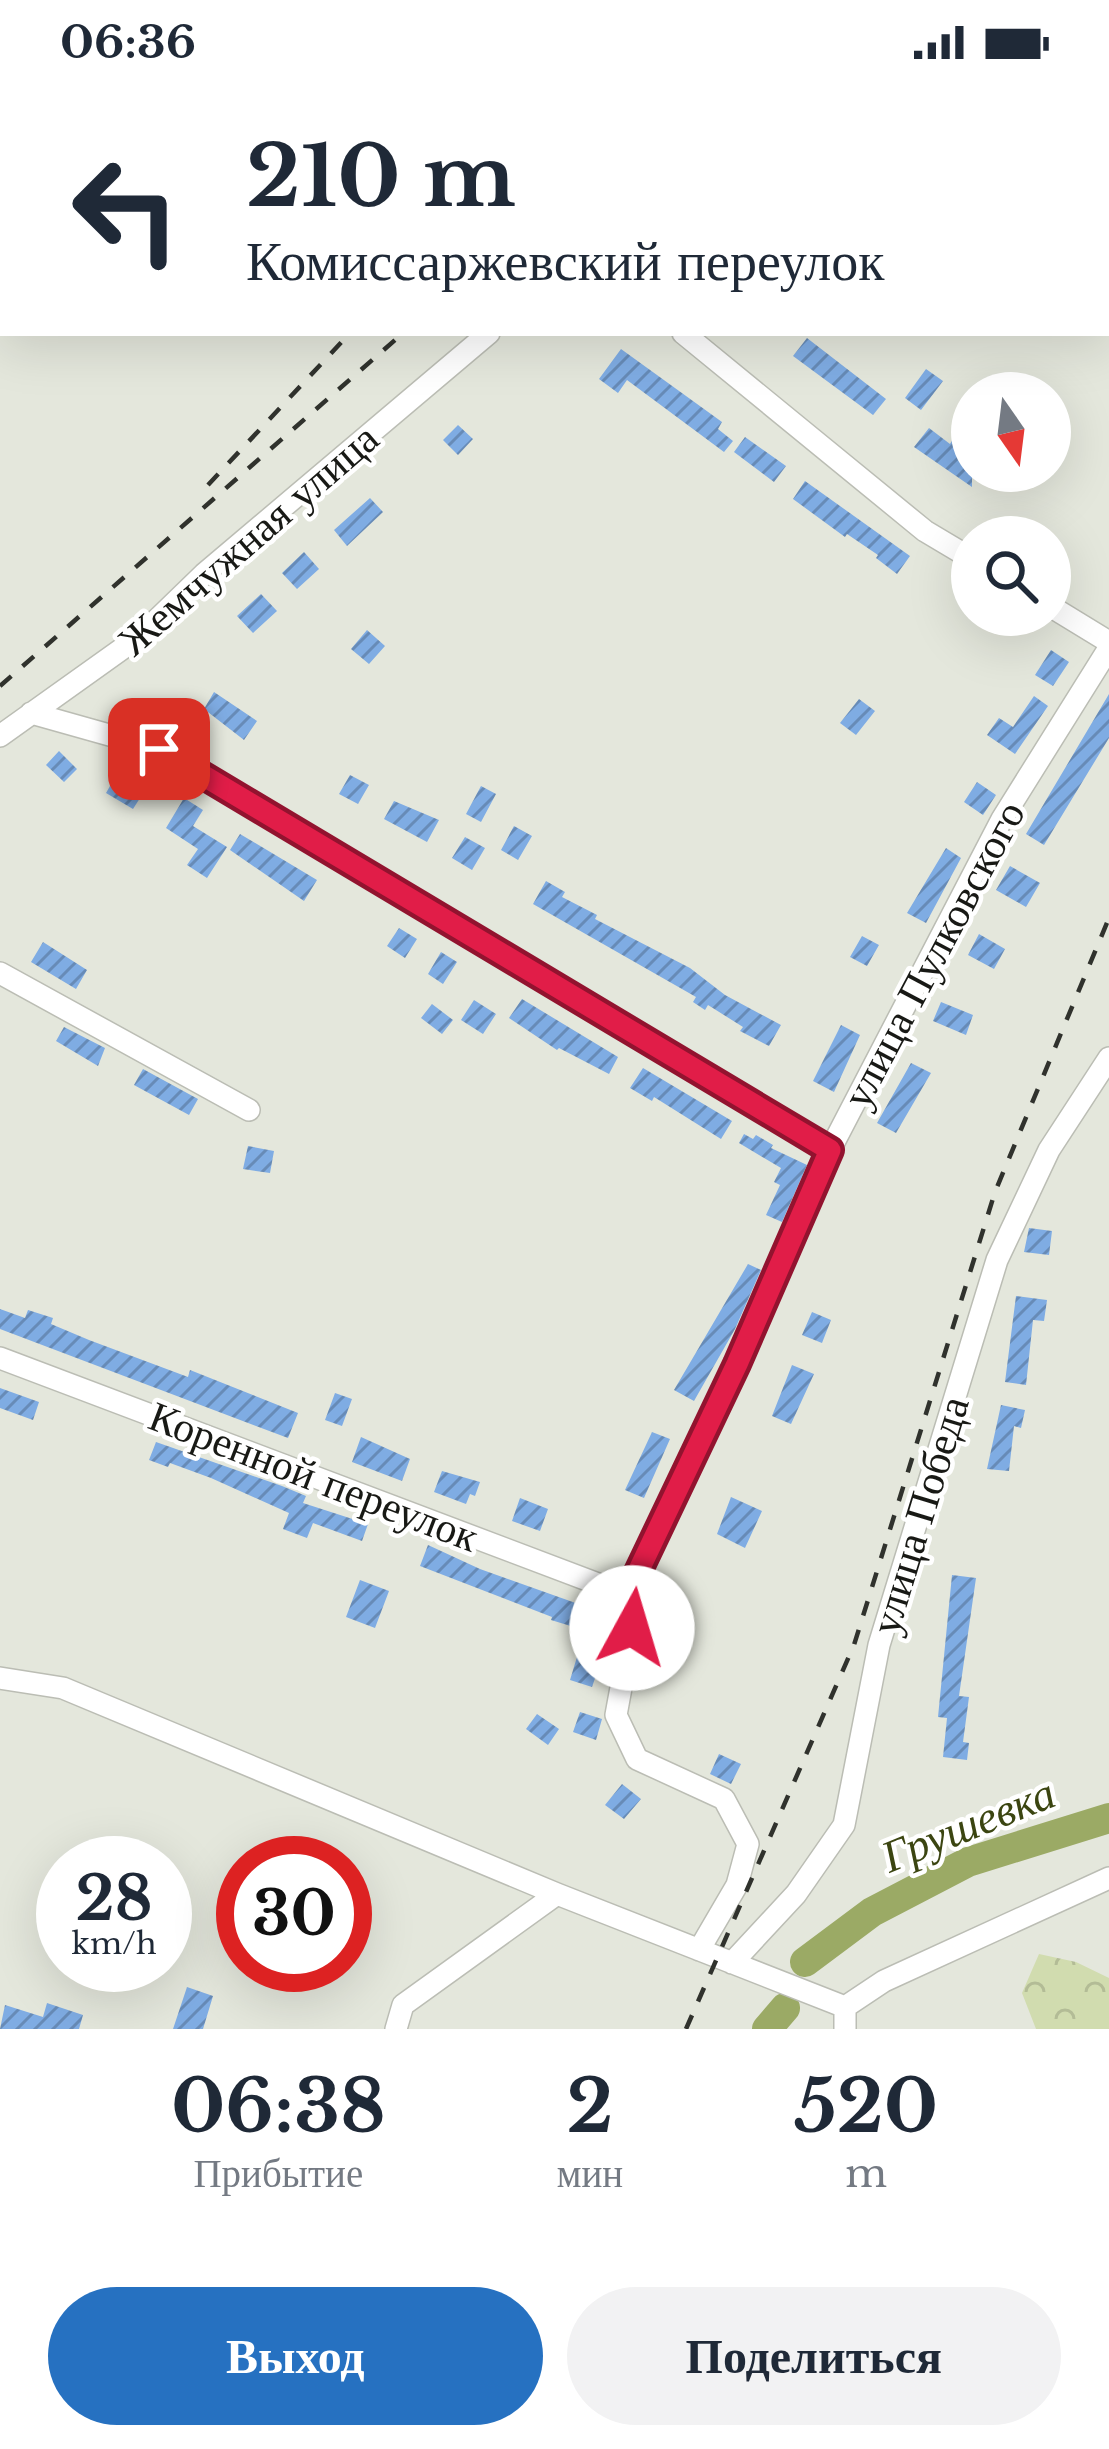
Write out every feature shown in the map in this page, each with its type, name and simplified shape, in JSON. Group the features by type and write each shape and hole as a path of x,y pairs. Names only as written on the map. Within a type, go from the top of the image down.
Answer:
{"street":[{"name":"Жемчужная улица","path":"0,736 140,636 205,574 485,336"},
{"path":"687,336 925,531 951,547"},
{"path":"1071,620 1109,645"},
{"name":"улица Пулковского","path":"699,1949 737,1885 748,1844 724,1798 637,1760 616,1715 632,1628 627,1595 737,1364 830,1150 1002,819 1109,645"},
{"path":"31,713 159,749 830,1150"},
{"path":"0,973 249,1110"},
{"name":"улица Победа","path":"731,1963 796,1894 844,1826 879,1645 997,1260 1049,1150 1109,1058"},
{"name":"Коренной переулок","path":"0,1358 627,1595"},
{"path":"0,1678 63,1688 557,1894 817,1995 845,2018 884,1982 1109,1878"},
{"path":"396,2029 403,2005 557,1894"}],"green space":[{"path":"1039,1954 1076,1962 1109,1978 1109,2029 1036,2029 1022,1993"}],"building":[{"path":"807,338 886,399 873,415 793,356"},
{"path":"621,349 722,422 718,429 733,441 724,452 627,380 618,393 599,379"},
{"path":"926,369 943,381 921,410 905,398"},
{"path":"458,425 473,439 458,455 443,440"},
{"path":"929,428 951,442 951,473 914,447"},
{"path":"745,437 786,466 774,482 734,452"},
{"path":"805,481 910,556 897,574 878,555 793,499"},
{"path":"370,498 383,512 347,546 334,530"},
{"path":"304,552 319,569 297,589 282,573"},
{"path":"261,594 277,611 253,633 237,616"},
{"path":"367,630 385,646 369,664 351,649"},
{"path":"1051,650 1069,662 1053,686 1035,675"},
{"path":"214,692 257,721 244,740 204,709"},
{"path":"1109,694 1109,738 1044,845 1026,834"},
{"path":"1034,696 1048,706 1015,754 987,735 999,718 1013,727"},
{"path":"859,699 875,711 856,735 840,723"},
{"path":"59,751 77,769 64,782 46,765"},
{"path":"121,767 149,784 133,809 106,793"},
{"path":"350,775 369,785 358,804 339,794"},
{"path":"977,782 996,795 983,815 964,802"},
{"path":"481,786 496,794 481,822 466,814"},
{"path":"184,798 203,810 193,826 227,847 207,878 187,865 198,849 166,828"},
{"path":"394,801 439,820 427,842 384,819"},
{"path":"514,826 532,836 518,860 501,850"},
{"path":"240,834 317,880 304,901 230,850"},
{"path":"465,837 485,848 472,870 452,858"},
{"path":"946,848 961,858 926,923 907,913"},
{"path":"1010,866 1040,883 1026,907 996,890"},
{"path":"546,881 565,892 562,897 597,915 595,919 690,968 725,995 781,1025 769,1046 740,1031 743,1027 708,1005 705,1010 693,1002 696,997 533,904"},
{"path":"399,928 417,939 405,958 387,946"},
{"path":"979,934 1005,949 994,969 968,955"},
{"path":"862,936 879,945 867,966 850,957"},
{"path":"43,942 87,970 76,989 31,962"},
{"path":"441,952 457,962 443,984 428,974"},
{"path":"522,999 618,1057 609,1074 557,1050 509,1018"},
{"path":"474,1000 496,1014 483,1034 461,1020"},
{"path":"941,1002 973,1015 966,1035 933,1021"},
{"path":"432,1004 453,1020 442,1034 421,1018"},
{"path":"841,1025 860,1035 834,1092 813,1081"},
{"path":"64,1027 105,1048 98,1066 56,1041"},
{"path":"911,1063 931,1073 896,1133 877,1123"},
{"path":"643,1068 732,1121 721,1139 654,1097 652,1101 630,1088"},
{"path":"143,1069 198,1099 189,1115 134,1085"},
{"path":"744,1134 753,1139 756,1135 807,1165 782,1222 766,1215 780,1185 774,1182 781,1168 739,1143"},
{"path":"248,1146 274,1151 270,1173 243,1169"},
{"path":"1029,1228 1052,1231 1049,1255 1024,1252"},
{"path":"748,1264 761,1270 735,1329 694,1401 674,1390"},
{"path":"1016,1296 1047,1300 1044,1321 1033,1320 1026,1385 1005,1382"},
{"path":"0,1309 25,1318 28,1310 53,1318 51,1324 89,1340 188,1377 190,1370 298,1413 288,1438 0,1329"},
{"path":"812,1312 831,1320 822,1343 802,1335"},
{"path":"792,1365 814,1374 791,1424 772,1416"},
{"path":"0,1388 39,1402 33,1420 0,1408"},
{"path":"335,1393 352,1399 342,1426 325,1420"},
{"path":"1001,1405 1025,1410 1021,1428 1014,1426 1009,1471 987,1469"},
{"path":"652,1432 670,1439 644,1498 625,1490"},
{"path":"361,1437 410,1459 402,1481 352,1462"},
{"path":"156,1442 282,1486 306,1496 303,1503 368,1524 362,1541 313,1523 307,1538 283,1529 289,1513 211,1478 149,1460"},
{"path":"442,1471 480,1482 475,1496 470,1494 466,1504 434,1492"},
{"path":"731,1497 762,1511 745,1548 717,1534"},
{"path":"520,1498 548,1509 540,1531 512,1521"},
{"path":"428,1545 480,1569 615,1617 610,1638 551,1620 420,1566"},
{"path":"952,1575 976,1578 959,1696 969,1697 963,1742 969,1743 967,1760 943,1757 947,1718 938,1717"},
{"path":"360,1580 389,1591 375,1628 346,1617"},
{"path":"577,1657 600,1664 592,1687 570,1680"},
{"path":"580,1712 602,1719 596,1740 573,1732"},
{"path":"537,1714 559,1729 548,1745 526,1729"},
{"path":"719,1754 741,1764 731,1784 710,1774"},
{"path":"622,1784 641,1799 624,1819 605,1805"},
{"path":"192,1989 213,1996 203,2029 173,2029 185,1992"},
{"path":"47,2003 83,2015 79,2029 0,2029 5,2005 43,2017"}],"waterway":[{"name":"Грушевка","path":"805,1962 872,1912 968,1862 1109,1818"},
{"name":"Грушевка","path":"767,2029 785,2008"}],"railway":[{"path":"208,485 347,336"},
{"path":"0,686 400,336"},
{"path":"686,2029 854,1645 995,1192 1109,918"}],"route":[{"path":"159,749 830,1150 737,1364 627,1595 632,1628"}]}
